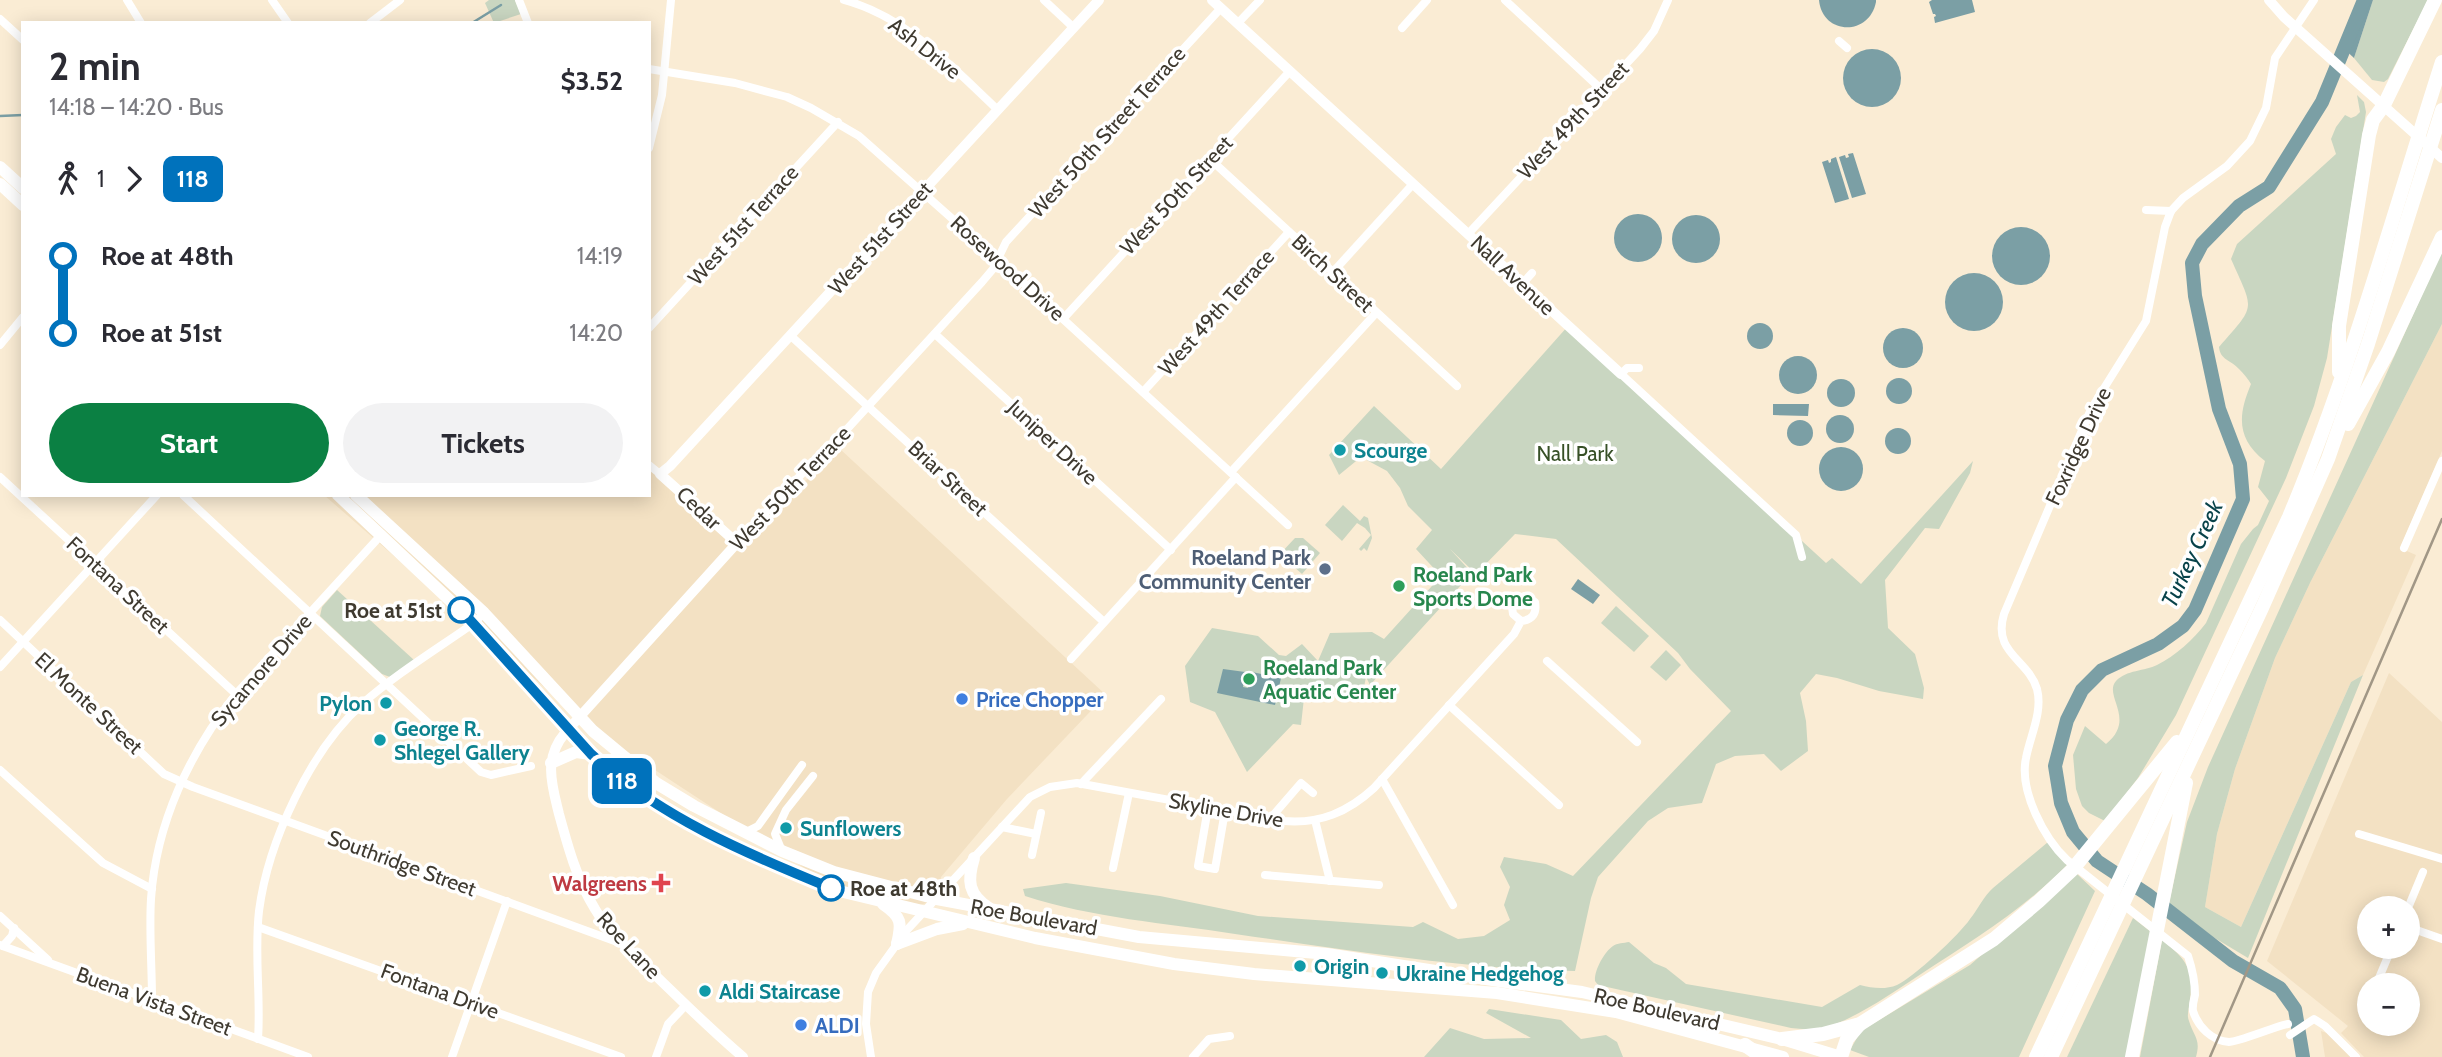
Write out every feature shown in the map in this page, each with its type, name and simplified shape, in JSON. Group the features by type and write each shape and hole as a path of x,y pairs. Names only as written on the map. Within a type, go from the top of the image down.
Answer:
{"highway":[{"path":"2339,387 2339,326 2373,120 2389,109 2435,0"},
{"path":"2036,1057 2289,517 2339,387 2442,62"},
{"path":"2051,1057 2298,532 2328,459 2368,344 2442,110"},
{"path":"2328,459 2388,352 2442,237"},
{"path":"1782,1039 1823,1034 1860,1024 1971,956 2021,918 2094,846 2191,725"},
{"path":"2132,1057 2192,758"},
{"path":"1841,1057 1847,1039 1860,1024"},
{"path":"1745,1045 1762,1057"}],"main road":[{"path":"0,167 9,187 21,202"},
{"name":"Roe Boulevard","path":"341,497 484,613 606,743 656,783 694,806 782,851 834,872 937,900 1139,937 1327,954 1582,992 1782,1039 1841,1057"},
{"name":"Roe Boulevard","path":"358,497 385,531 474,623 591,754 633,789 745,852 835,890 1035,938 1174,964 1254,974 1497,993 1616,1012 1783,1057"},
{"path":"551,763 576,752 591,754"},
{"path":"974,858 970,870 971,891 980,902 992,910"},
{"path":"880,902 899,918 901,928 897,944"},
{"path":"897,944 937,929 970,923"}],"street":[{"path":"127,0 140,21"},
{"path":"272,0 287,21"},
{"path":"373,21 399,0"},
{"path":"519,0 527,21"},
{"path":"651,141 666,72 671,0"},
{"name":"Ash Drive","path":"844,0 886,17 902,27 936,52 998,110"},
{"path":"1044,0 1074,28"},
{"name":"West 51st Street","path":"660,474 791,336 1099,0"},
{"path":"1238,23 1260,0"},
{"path":"1402,28 1427,0"},
{"path":"1505,0 1602,90"},
{"name":"West 49th Street","path":"1468,234 1646,41 1661,18 1668,0"},
{"path":"2269,0 2442,158"},
{"path":"2146,211 2171,211 2183,198 2227,166 2250,141 2266,107 2273,64 2314,0"},
{"name":"Nall Avenue","path":"1217,4 1788,527 1796,536 1802,557"},
{"name":"West 50th Street Terrace","path":"998,259 1006,242 1217,4"},
{"path":"0,19 21,38"},
{"path":"1839,41 1847,48"},
{"name":"Rosewood Drive","path":"651,69 755,87 799,102 838,122 867,142 1288,525"},
{"name":"West 50th Street","path":"1063,319 1290,71"},
{"name":"West 51st Terrace","path":"651,326 838,122"},
{"name":"Birch Street","path":"1210,159 1457,386"},
{"path":"1333,272 1413,184"},
{"name":"Foxridge Drive","path":"2171,211 2165,227 2147,318 2091,409 2004,614 2001,628 2007,650 2031,675 2038,696 2038,711 2025,767 2035,812 2059,852 2188,956 2195,994 2192,1008 2203,1030 2231,1042 2270,1027 2288,1024"},
{"name":"West 49th Terrace","path":"1143,392 1289,232"},
{"name":"West 50th Terrace","path":"569,728 737,543 935,334 993,269 998,259"},
{"path":"1522,284 1532,273"},
{"path":"1072,659 1171,550 1233,475 1376,313"},
{"path":"0,345 21,319"},
{"name":"Juniper Drive","path":"935,334 1171,550"},
{"name":"Briar Street","path":"791,336 1104,622"},
{"path":"1622,374 1627,368 1639,368"},
{"path":"2404,548 2442,461"},
{"path":"651,467 660,474"},
{"name":"Cedar","path":"660,474 737,543"},
{"name":"Fontana Street","path":"0,477 21,496"},
{"name":"Fontana Street","path":"22,497 236,694"},
{"path":"0,667 155,497"},
{"path":"185,497 481,772 491,775 531,766"},
{"name":"Sycamore Drive","path":"152,1000 152,889 164,833 181,782 197,749 236,694 385,531"},
{"path":"258,1039 258,927 264,886 285,820 307,777 340,729 360,706 484,613"},
{"name":"El Monte Street","path":"0,620 164,774 181,782"},
{"name":"Skyline Drive","path":"871,1057 866,1024 868,992 876,973 906,930 1037,793 1063,784 1081,784 1270,819 1295,822 1330,817 1352,806 1382,779 1514,634 1521,621"},
{"path":"1547,661 1637,743"},
{"path":"1081,784 1161,699"},
{"path":"1449,705 1559,805"},
{"path":"551,763 554,749 569,728"},
{"name":"Roe Lane","path":"551,763 551,782 581,883 597,912 623,944 743,1057"},
{"path":"746,832 758,826 802,765"},
{"path":"0,770 103,863 152,889"},
{"path":"782,851 775,834 786,810 813,775"},
{"path":"1382,779 1453,905"},
{"name":"Southridge Street","path":"181,782 623,944"},
{"path":"1270,819 1301,783 1313,793"},
{"path":"1114,868 1129,793"},
{"path":"1208,808 1198,866 1215,869 1225,811"},
{"path":"1032,855 1041,813"},
{"path":"1315,820 1330,881"},
{"path":"1002,827 1036,834"},
{"path":"2359,834 2442,859"},
{"path":"2413,896 2423,872"},
{"path":"1265,875 1379,885"},
{"path":"452,1057 507,901"},
{"path":"0,916 53,964"},
{"name":"Fontana Drive","path":"258,927 621,1057"},
{"path":"2,945 12,936 14,928"},
{"path":"2420,931 2442,939"},
{"name":"Buena Vista Street","path":"2,945 308,1057"},
{"path":"656,1057 668,1024 685,1005"},
{"path":"2290,1035 2314,1019 2357,1057"},
{"path":"1192,1057 1209,1039 1230,1036"}],"shaded area":[{"path":"2442,324 2442,451 2400,548 2416,555 2363,675 2351,682 2241,927 2205,907 2217,834 2235,769 2275,658 2310,583"},
{"path":"840,449 1106,695 1007,799 941,877 937,900 916,906 847,896 591,728 326,497 651,497 651,469 737,543"},
{"path":"2389,673 2442,722 2442,1057 2364,1057 2341,1033 2348,1026 2267,961"},
{"path":"2321,1031 2327,1033 2352,1057 2325,1057"}],"green space":[{"path":"489,0 515,0 521,14 493,21 485,3"},
{"path":"2373,0 2428,0 2388,79 2384,82 2372,80 2354,58"},
{"path":"2357,95 2364,102 2366,112 2327,358 2314,406 2286,478 2176,715 2138,778 2105,821 2082,806 2076,789 2073,755 2085,726 2106,744 2115,735 2119,726 2113,694 2116,681 2120,677 2164,661 2184,647 2201,629 2241,544 2258,525 2269,501 2258,487 2265,461 2249,444 2242,426 2244,406 2251,384 2239,369 2224,357 2219,347 2246,314 2248,306 2231,259 2237,244 2336,154 2331,139 2345,115 2351,118 2360,112"},
{"path":"2442,251 2442,324 2310,583 2275,658 2235,769 2217,834 2205,907 2241,927 2351,682 2363,675 2248,958 2213,937 2169,903 2187,822 2208,767"},
{"name":"Nall Park","path":"1568,326 1826,563 1832,558 1861,584 1973,461 1970,473 1939,529 1925,528 1885,580 1888,628 1915,654 1924,688 1923,699 1879,691 1816,674 1800,693 1806,721 1808,751 1781,771 1764,754 1735,756 1716,764 1702,803 1668,808 1648,821 1598,877 1575,971 1490,967 1362,952 1103,915 1025,896 1023,889 1066,883 1160,896 1258,916 1413,927 1423,922 1458,939 1484,936 1510,920 1504,905 1510,887 1500,867 1504,857 1546,864 1573,876 1731,711 1678,653 1556,539 1515,534 1476,574 1450,549 1472,573 1370,685 1366,677 1364,687 1355,686 1350,695 1321,693 1304,698 1301,725 1293,724 1247,772 1215,712 1190,702 1185,666 1212,628 1258,636 1279,655 1286,656 1302,644 1318,661 1330,633 1372,632 1384,639 1441,576 1416,549 1432,530 1408,506 1400,488 1387,471 1361,457 1339,475 1329,455 1374,406 1441,469"},
{"path":"1343,505 1360,521 1364,516 1368,518 1372,538 1367,551 1364,548 1361,551 1359,549 1371,535 1357,523 1342,541 1325,525"},
{"path":"1295,538 1303,538 1320,553 1302,574 1280,554"},
{"path":"337,590 414,660 390,677 382,674 320,616 322,607"},
{"path":"1616,606 1649,636 1634,652 1601,623"},
{"path":"1666,650 1681,665 1666,681 1650,667"},
{"path":"2048,842 2067,865 2033,896 1978,937 1891,994 1860,1013 1832,1025 1814,1029 1791,1028 1598,985 1595,981 1598,967 1606,953 1615,945 1629,942 1686,984 1822,1007 1860,985 1892,987 1914,974 1936,955 1965,926 1989,892"},
{"path":"2076,873 2095,891 2019,1057 1869,1057 1850,1050 1861,1031 1970,965"},
{"path":"2133,918 2151,932 2127,1057 2067,1057"},
{"path":"2162,940 2177,952 2189,971 2191,988 2188,1016 2197,1042 2196,1057 2140,1057"},
{"path":"1489,1009 1561,1020 1581,1039 1606,1035 1617,1042 1623,1057 1424,1057 1450,1028 1484,1039 1531,1038 1486,1013"}],"water":[{"path":"1819,0 1876,2 1865,21 1846,27 1828,20 1822,12"},
{"path":"1972,0 1975,12 1935,23 1936,16 1929,2"},
{"path":"2358,0 2373,0 2354,58 2341,46"},
{"path":"1872,49 1888,54 1896,62 1901,78 1896,94 1888,102 1872,107 1856,102 1848,94 1843,78 1848,62 1856,54"},
{"path":"1853,153 1866,194 1852,198 1839,157 1845,155 1846,158"},
{"path":"1836,157 1849,199 1835,203 1822,162 1828,160 1829,163"},
{"path":"1638,214 1655,221 1662,238 1655,255 1638,262 1621,255 1614,238 1621,221"},
{"path":"1696,215 1713,222 1720,239 1713,256 1696,263 1679,256 1672,239 1679,222"},
{"path":"2021,227 2037,232 2045,240 2050,256 2045,272 2037,280 2021,285 2005,280 1997,272 1992,256 1997,240 2005,232"},
{"path":"1974,273 1990,278 1998,286 2003,302 1998,318 1990,326 1974,331 1958,326 1950,318 1945,302 1950,286 1958,278"},
{"path":"1760,323 1769,327 1773,336 1769,345 1760,349 1751,345 1747,336 1751,327"},
{"path":"1903,328 1917,334 1923,348 1917,362 1903,368 1889,362 1883,348 1889,334"},
{"path":"1798,356 1811,362 1817,375 1811,388 1798,394 1785,388 1779,375 1785,362"},
{"path":"1899,378 1908,382 1912,391 1908,400 1899,404 1890,400 1886,391 1890,382"},
{"path":"1841,379 1851,383 1855,393 1851,403 1841,407 1831,403 1827,393 1831,383"},
{"path":"1773,404 1809,404 1808,416 1773,415"},
{"path":"1840,415 1850,419 1854,429 1850,439 1840,443 1830,439 1826,429 1830,419"},
{"path":"1800,420 1809,424 1813,433 1809,442 1800,446 1791,442 1787,433 1791,424"},
{"path":"1898,428 1907,432 1911,441 1907,450 1898,454 1889,450 1885,441 1889,432"},
{"path":"1841,447 1856,454 1863,469 1856,484 1841,491 1826,484 1819,469 1826,454"},
{"path":"1578,579 1600,595 1593,604 1571,589"},
{"path":"1223,669 1245,672 1243,687 1248,688 1252,672 1281,678 1275,705 1217,693"}],"waterway":[{"name":"Turkey Creek","path":"2303,1057 2295,1009 2280,988 2233,961 2147,894 2097,861 2073,832 2061,803 2055,766 2067,720 2082,690 2102,670 2158,644 2183,626 2195,610 2243,499 2240,464 2219,409 2195,296 2192,263 2202,244 2239,206 2269,187 2322,102 2364,0"},
{"path":"475,21 501,5"},
{"path":"0,116 21,115"}],"railway":[{"path":"2210,1057 2442,519"}],"bus line":[{"name":"118","path":"461,610 591,754 633,789 745,852 831,888"}],"place":[{"name":"Scourge","path":"1340,450"},
{"name":"Roeland Park Community Center","path":"1325,569"},
{"name":"Roeland Park Sports Dome","path":"1399,586"},
{"name":"Roe at 51st","path":"461,610"},
{"name":"Roeland Park Aquatic Center","path":"1249,679"},
{"name":"Price Chopper","path":"962,699"},
{"name":"Pylon","path":"386,703"},
{"name":"George R. Shlegel Gallery","path":"380,740"},
{"name":"Sunflowers","path":"786,828"},
{"name":"Walgreens","path":"661,883"},
{"name":"Roe at 48th","path":"831,888"},
{"name":"Origin","path":"1300,966"},
{"name":"Ukraine Hedgehog","path":"1382,973"},
{"name":"Aldi Staircase","path":"705,991"},
{"name":"ALDI","path":"801,1025"}]}
